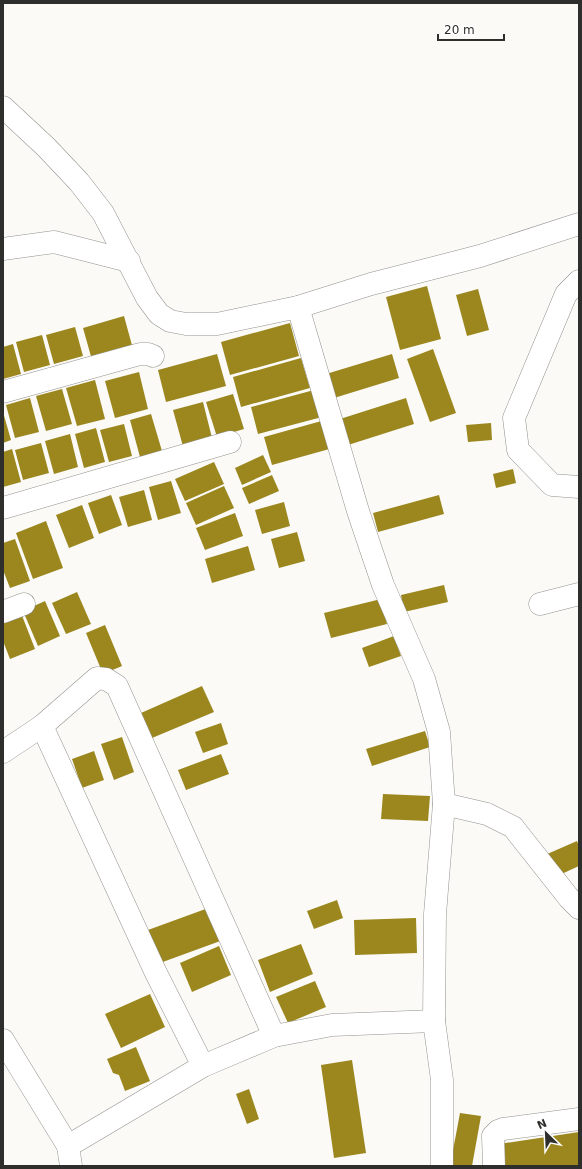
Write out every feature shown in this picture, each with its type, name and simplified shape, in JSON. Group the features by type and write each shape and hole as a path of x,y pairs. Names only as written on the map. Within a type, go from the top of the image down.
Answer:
{"street":[{"path":"3,108 46,147 79,182 103,214 129,261 147,298 159,314 170,321 186,324 217,324 298,306 371,284 480,256 579,224"},
{"path":"3,249 54,242 129,261"},
{"path":"579,281 566,294 514,418 518,450 552,485 579,487"},
{"path":"298,306 356,504 383,585 424,679 439,732 444,804 434,914 434,1021 442,1080 442,1166"},
{"path":"3,392 140,354 148,354 153,356"},
{"path":"3,508 230,442"},
{"path":"540,604 579,594"},
{"path":"3,612 24,604"},
{"path":"3,752 42,726 97,678 106,679 117,686 274,1036"},
{"path":"42,726 155,971 203,1066"},
{"path":"444,804 487,814 513,827 569,898 579,908"},
{"path":"3,1040 70,1156 203,1066 274,1036 332,1025 434,1021"},
{"path":"494,1166 493,1136 498,1131 503,1129 579,1119"}],"building":[{"path":"427,286 441,339 400,350 386,297"},
{"path":"478,289 489,330 467,336 456,295"},
{"path":"124,316 133,349 92,360 83,328"},
{"path":"290,323 299,356 230,375 221,342"},
{"path":"75,327 83,356 54,364 46,335"},
{"path":"42,335 50,365 24,372 16,342"},
{"path":"13,344 21,374 3,379 3,347"},
{"path":"433,349 456,413 430,422 407,359"},
{"path":"217,354 226,386 166,402 158,370"},
{"path":"392,354 399,378 334,398 326,374"},
{"path":"301,358 310,388 241,407 233,377"},
{"path":"139,372 148,409 115,418 105,381"},
{"path":"95,380 105,419 77,426 66,388"},
{"path":"62,389 72,424 46,431 36,396"},
{"path":"314,390 322,417 258,434 251,407"},
{"path":"233,394 244,429 217,437 206,402"},
{"path":"30,398 39,432 15,438 6,405"},
{"path":"406,398 414,424 348,445 340,419"},
{"path":"203,402 213,442 184,450 173,410"},
{"path":"3,412 11,440 3,443"},
{"path":"151,414 162,451 140,457 130,420"},
{"path":"325,420 333,448 272,465 264,437"},
{"path":"491,423 492,440 468,442 466,425"},
{"path":"124,424 132,456 109,462 100,430"},
{"path":"96,428 105,462 84,468 75,434"},
{"path":"70,434 78,467 54,474 45,441"},
{"path":"41,443 49,473 23,480 15,450"},
{"path":"12,449 21,482 3,487 3,452"},
{"path":"263,455 271,472 242,485 235,468"},
{"path":"214,462 224,484 185,501 175,479"},
{"path":"513,469 516,483 496,488 493,474"},
{"path":"272,475 279,491 249,504 242,488"},
{"path":"171,481 181,513 158,520 149,487"},
{"path":"224,486 234,508 196,525 186,503"},
{"path":"144,490 152,520 128,527 119,497"},
{"path":"111,495 122,525 99,534 88,503"},
{"path":"439,495 444,514 378,532 373,513"},
{"path":"284,502 290,526 262,534 255,510"},
{"path":"82,505 94,538 69,548 56,515"},
{"path":"235,513 243,536 205,550 196,528"},
{"path":"46,521 63,568 33,579 16,533"},
{"path":"297,532 305,561 279,568 271,539"},
{"path":"15,539 30,581 10,588 3,570 3,543"},
{"path":"248,546 255,570 212,583 205,559"},
{"path":"444,585 448,602 404,612 401,595"},
{"path":"77,592 91,624 66,634 52,603"},
{"path":"381,599 387,624 331,638 324,613"},
{"path":"45,601 60,636 38,646 23,611"},
{"path":"21,613 35,649 10,659 3,641 3,619"},
{"path":"105,625 122,666 103,674 86,633"},
{"path":"394,636 401,656 369,667 362,648"},
{"path":"202,686 214,712 152,738 141,713"},
{"path":"221,723 228,744 203,753 195,732"},
{"path":"425,731 430,747 372,766 366,749"},
{"path":"122,737 134,772 114,780 101,744"},
{"path":"94,751 104,780 82,788 72,759"},
{"path":"221,754 229,774 186,790 178,770"},
{"path":"383,794 430,796 428,821 381,819"},
{"path":"577,841 579,846 579,866 555,877 545,855"},
{"path":"337,900 343,918 314,929 307,911"},
{"path":"211,907 223,940 160,963 148,930"},
{"path":"416,918 417,953 355,955 354,920"},
{"path":"301,944 313,974 270,992 258,960"},
{"path":"219,946 231,975 192,992 180,963"},
{"path":"315,981 326,1007 288,1023 276,997"},
{"path":"150,994 165,1027 121,1048 105,1014"},
{"path":"136,1047 150,1081 125,1091 119,1075 113,1073 107,1059"},
{"path":"352,1060 366,1153 334,1158 321,1065"},
{"path":"249,1089 259,1119 247,1124 236,1094"},
{"path":"460,1113 481,1116 472,1166 450,1166"},
{"path":"579,1132 579,1166 502,1166 499,1144"}]}
